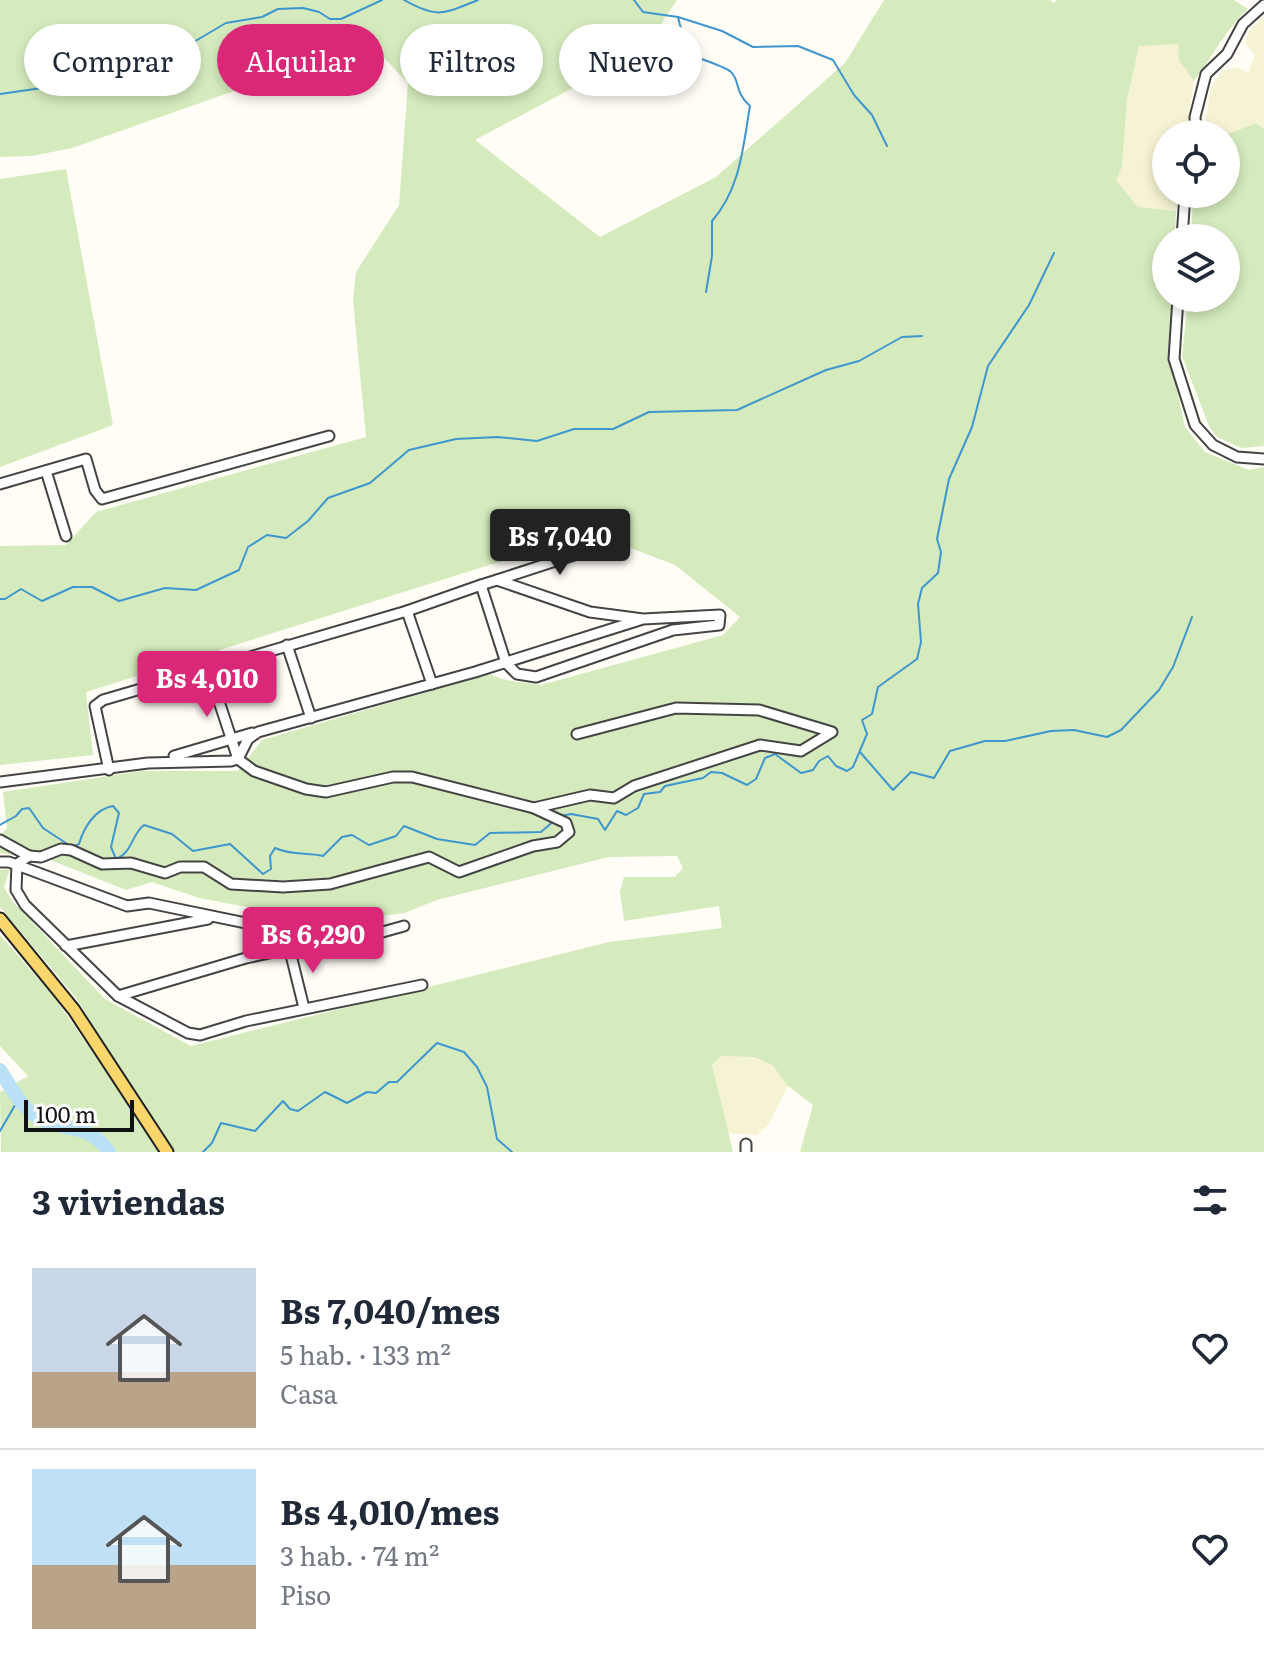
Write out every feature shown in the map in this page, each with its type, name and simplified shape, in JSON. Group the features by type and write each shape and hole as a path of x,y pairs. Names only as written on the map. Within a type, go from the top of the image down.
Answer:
{"main road":[{"path":"0,919 74,1010 167,1152"}],"street":[{"path":"1195,120 1206,74 1227,54 1243,24 1264,5"},
{"path":"1177,312 1174,359 1195,425 1213,445 1237,457 1264,459"},
{"path":"0,484 86,459 95,490 102,499 329,436"},
{"path":"46,471 66,536"},
{"path":"109,770 96,712 98,702 407,611 610,540"},
{"path":"481,585 506,663 517,674 536,677 673,630 719,625 720,615 643,619 590,612 497,580"},
{"path":"407,611 432,684"},
{"path":"174,756 506,663 643,619"},
{"path":"287,645 311,718"},
{"path":"0,840 29,856 41,857 61,849 71,850 94,862 131,863 165,873 180,867 204,867 231,884 252,887 330,884 429,857 459,872 533,846 557,842 569,832 566,823 534,808 412,777 393,777 326,792 306,789 254,771 238,759 208,668"},
{"path":"534,808 590,795 614,798 634,786 760,745 801,751 832,732 759,710 676,708 577,734"},
{"path":"0,782 148,763 219,764 238,759 248,739 258,732"},
{"path":"29,856 17,864 15,880 21,897 66,946 118,996 148,1013 200,1035 215,1028 422,985"},
{"path":"0,862 17,864 127,906 149,903 328,940 354,940 404,926"},
{"path":"66,946 213,918"},
{"path":"118,996 246,958 290,951 328,940"},
{"path":"290,951 304,1008"}],"shaded area":[{"path":"1264,17 1264,129 1256,123 1240,130 1240,120 1206,120 1211,87 1222,71 1237,67 1248,73 1255,55 1245,42 1250,29"},
{"path":"1178,44 1179,60 1194,81 1188,120 1152,120 1152,208 1176,208 1176,211 1138,207 1116,180 1122,167 1127,100 1139,45"},
{"path":"722,1056 756,1056 773,1066 788,1086 768,1125 757,1135 727,1133 712,1065"}],"green space":[{"path":"0,0 677,0 661,24 559,24 559,95 475,140 600,237 716,177 845,63 884,0 1050,0 1054,3 1057,0 1234,0 1248,9 1226,34 1194,81 1179,60 1178,44 1139,46 1127,100 1122,167 1116,180 1138,207 1176,211 1176,224 1152,224 1152,312 1172,312 1169,354 1185,427 1205,452 1249,470 1264,467 1264,1152 800,1152 813,1105 788,1086 773,1066 755,1057 722,1056 712,1065 733,1152 173,1152 76,998 0,907 0,870 10,869 4,887 12,901 105,999 191,1046 609,942 722,928 719,906 624,921 620,892 624,877 675,877 683,868 677,856 609,857 437,900 404,913 332,923 199,898 152,882 126,890 50,860 0,853 0,835 7,828 3,792 142,771 238,771 262,740 489,674 505,680 541,685 723,635 740,617 675,565 591,533 86,692 93,755 0,765 0,546 66,545 96,512 366,437 353,300 356,272 399,205 407,96 543,96 543,24 400,24 400,75 384,58 384,24 217,24 217,96 220,96 72,148 32,156 0,157"},
{"path":"1256,123 1264,129 1264,446 1241,448 1217,437 1209,426 1182,356 1187,312 1240,312 1240,224 1192,224 1192,208 1240,208 1240,129"},
{"path":"66,169 113,425 0,467 0,179"},
{"path":"0,935 55,998 161,1152 1,1152 0,1092 28,1076 0,1046"}],"waterway":[{"path":"0,94 49,87 88,75 92,82 113,62 126,57 176,57 195,53 192,43 226,23 262,17 278,9 303,8 330,19 341,19 382,0"},
{"path":"404,0 433,12 456,9 478,0"},
{"path":"634,0 643,12 678,17 722,31 753,47 798,46 833,60 854,95 872,115 887,146"},
{"path":"678,17 687,53 731,72 750,106 735,181 712,221 712,256 706,292"},
{"path":"560,816 571,814 598,819 605,830 617,811 626,815 638,808 644,794 703,778 711,772 722,773 747,785 756,779 765,758 775,754 801,773 813,770 819,761 828,756 836,766 847,771 853,767 867,734 862,720 872,714 878,687 917,659 921,642 918,604 922,588 938,573 941,552 937,539 949,479 972,427 988,366 1029,305 1054,253"},
{"path":"0,599 21,589 42,601 73,587 92,587 119,601 165,588 196,590 239,570 248,547 267,535 286,538 308,521 328,498 370,483 409,450 456,439 497,437 537,441 574,429 613,429 649,412 737,410 826,370 859,361 902,337 922,336"},
{"path":"860,752 893,790 911,772 934,778 950,751 985,741 1005,741 1051,731 1074,730 1107,737 1121,730 1159,690 1173,667 1192,617"},
{"path":"0,825 22,809 29,808 43,828 72,847 79,844 87,825 96,815 113,806 119,813 111,847 116,859 126,852 144,825 172,834 193,851 230,844 263,874 271,869 270,856 275,848 323,856 342,837 352,835 369,845 396,836 404,826 437,839 475,845 490,833 541,832 555,820"},
{"path":"203,1152 212,1143 221,1123 255,1131 283,1101 290,1109 298,1111 325,1092 347,1103 367,1092 376,1093 389,1082 397,1082 437,1043 464,1052 477,1067 487,1087 497,1139 512,1152"},
{"path":"0,1070 19,1100 32,1113 47,1122 88,1133 109,1152"},
{"path":"0,1131 18,1100"}]}
